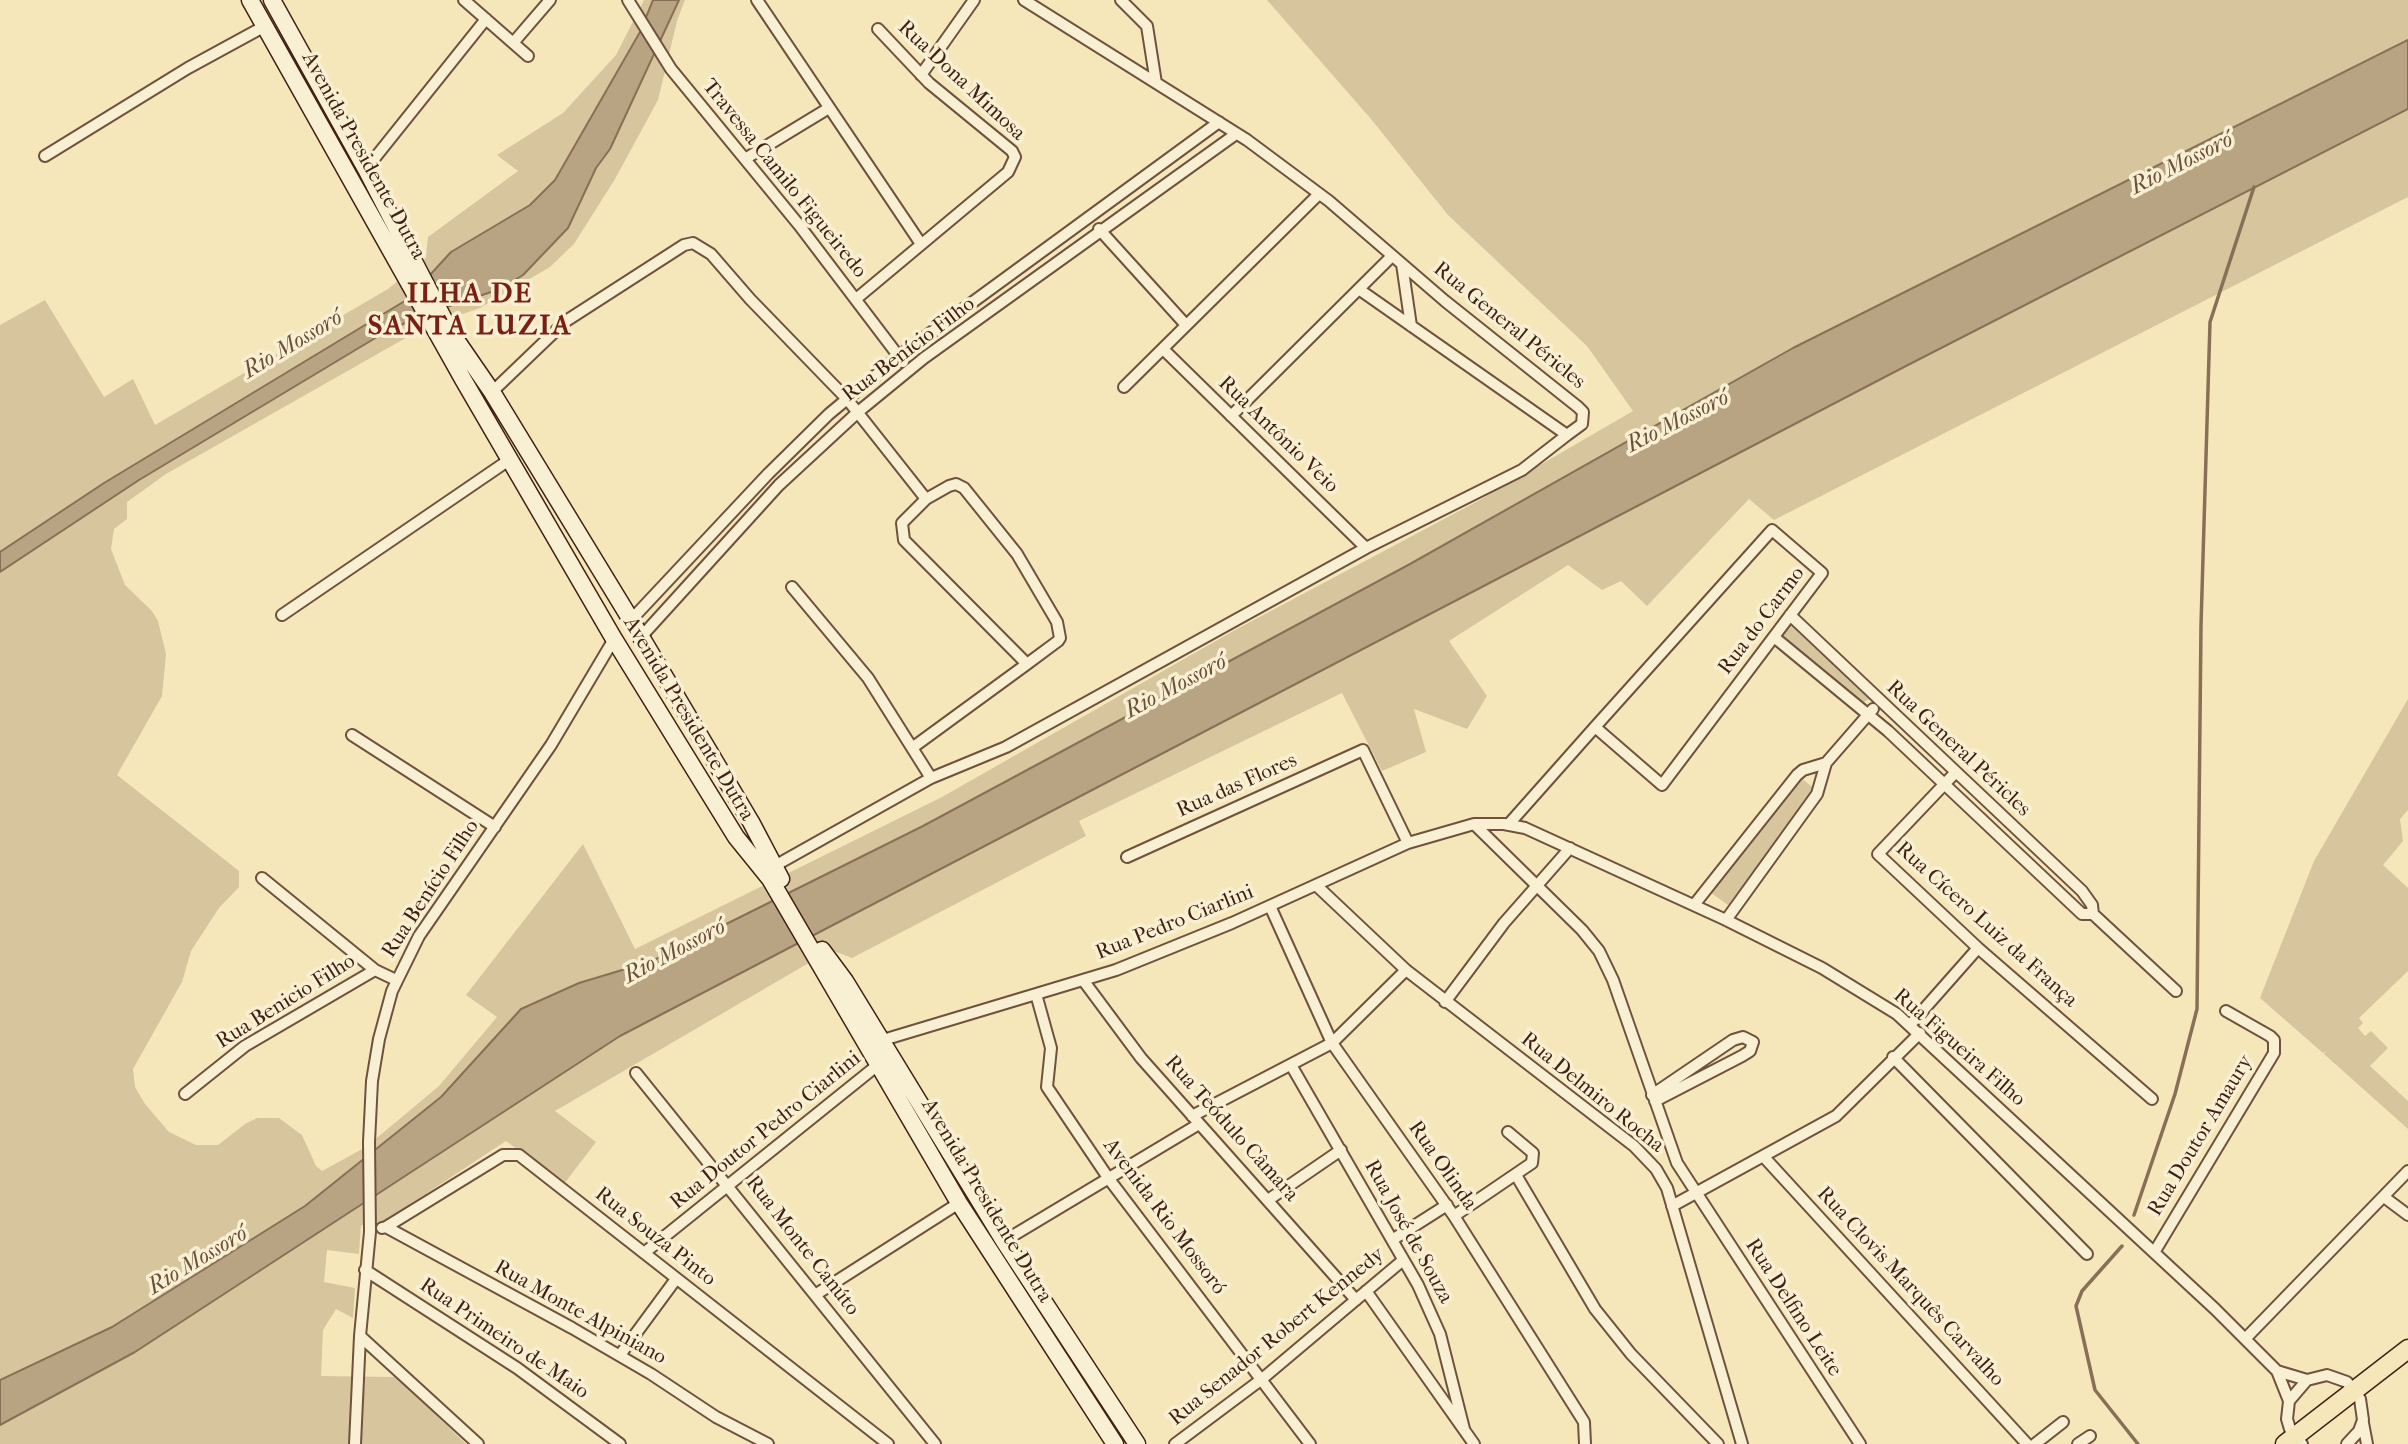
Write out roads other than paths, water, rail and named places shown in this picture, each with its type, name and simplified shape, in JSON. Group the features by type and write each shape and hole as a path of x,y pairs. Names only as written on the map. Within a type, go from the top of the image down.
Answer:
{"main road":[{"name":"Avenida Presidente Dutra","path":"250,0 409,269 445,333 509,460 614,639 736,837 772,873"},
{"name":"Avenida Presidente Dutra","path":"272,0 366,169 409,269"},
{"path":"303,91 319,83"},
{"name":"Avenida Presidente Dutra","path":"445,333 492,392 631,620 751,822 772,873 820,954 883,1040 1004,1241 1137,1444"},
{"path":"559,542 577,532"},
{"name":"Avenida Presidente Dutra","path":"820,954 831,986 880,1064 959,1203 1115,1444"},
{"path":"1060,1360 1074,1349"},
{"path":"2294,1442 2408,1349"}],"street":[{"path":"464,0 528,56"},
{"path":"513,43 550,0"},
{"path":"757,0 921,244"},
{"path":"921,75 974,0"},
{"name":"Rua General Péricles","path":"1024,0 1219,122 1319,194 1578,407 1583,412 1583,424 1567,435"},
{"path":"1121,0 1147,26 1156,83"},
{"name":"Travessa Camilo Figueiredo","path":"630,5 671,69 909,369"},
{"path":"366,169 486,19"},
{"path":"45,156 188,68 265,26"},
{"name":"Rua Dona Mimosa","path":"856,299 1013,167 1016,158 1013,151 921,75 878,29"},
{"path":"745,159 829,108"},
{"name":"Rua Benício Filho","path":"631,620 783,459 847,399 899,356 1090,219 1219,122"},
{"name":"Rua Benício Filho","path":"641,637 795,470 858,412 909,369 1236,134"},
{"path":"1124,387 1319,194"},
{"path":"1090,219 1186,325"},
{"path":"492,392 566,321 684,245 693,243 711,254 750,299 847,399 926,499"},
{"path":"1231,416 1392,256"},
{"name":"Rua General Péricles","path":"1402,264 1411,326"},
{"path":"772,873 931,778 1006,747 1366,548 1522,470 1567,435 1360,290"},
{"name":"Rua Antônio Veio","path":"1163,349 1366,548"},
{"path":"783,459 795,470"},
{"path":"282,615 509,460"},
{"path":"912,748 1027,664 1060,638 1057,622 1017,554 964,488 956,484 949,486 926,499 902,523 901,534 1027,664"},
{"name":"Rua do Carmo","path":"1508,825 1595,727 1772,530 1822,573 1662,785 1595,727"},
{"path":"696,551 708,563"},
{"path":"792,587 869,678 931,778"},
{"name":"Rua General Péricles","path":"1790,615 2082,891 2092,905 2093,914 2176,991"},
{"name":"Rua General Péricles","path":"1774,637 1869,714 2082,914 2093,914"},
{"name":"Rua Benício Filho","path":"355,1444 360,1336 370,1232 369,1142 372,1081 379,1039 396,980 419,936 551,745 614,639"},
{"path":"1726,920 1817,794 1826,763 1879,701"},
{"path":"352,735 495,827"},
{"name":"Rua das Flores","path":"1127,857 1363,750 1408,843"},
{"path":"1694,905 1797,775 1802,770 1826,763"},
{"name":"Rua Cícero Luiz da França","path":"1955,773 1878,854 1978,948 2152,1099"},
{"name":"Rua Figueira Filho","path":"1474,824 1525,828 1694,905 1822,968 1910,1025 2155,1251 2277,1371 2289,1401 2287,1419 2294,1442"},
{"name":"Rua Pedro Ciarlini","path":"883,1040 1116,970 1317,886 1408,843 1474,824"},
{"name":"Rua Delfino Leite","path":"1474,824 1582,930 1608,965 1677,1163 1860,1444"},
{"path":"1445,1002 1504,923 1570,848"},
{"name":"Rua Benicio Filho","path":"262,878 375,970 396,980"},
{"name":"Rua Delmiro Rocha","path":"1317,886 1406,970 1634,1146 1656,1169 1672,1206 1742,1444"},
{"name":"Rua Olinda","path":"1269,906 1332,1043 1447,1205 1584,1422 1585,1444"},
{"path":"1910,1025 1978,948"},
{"name":"Rua Benicio Filho","path":"185,1094 245,1046 375,970"},
{"path":"1004,1241 1110,1179 1196,1120 1332,1043 1406,970"},
{"name":"Rua Teódulo Câmara","path":"1083,980 1141,1058 1356,1300"},
{"name":"Avenida Rio Mossoró","path":"1036,994 1051,1048 1047,1087 1110,1179 1310,1444"},
{"name":"Rua Doutor Amaury","path":"2155,1251 2274,1053 2274,1040 2226,1011"},
{"path":"1672,1206 1836,1116 1893,1057 1920,1034"},
{"path":"1742,1037 1753,1042 1750,1051 1742,1056 1653,1098 1733,1040 1742,1037"},
{"path":"1893,1057 2087,1254"},
{"name":"Rua Doutor Pedro Ciarlini","path":"644,1253 730,1187 880,1064"},
{"name":"Rua José de Souza","path":"1291,1065 1418,1285 1440,1334 1464,1429"},
{"name":"Rua Monte Canúto","path":"636,1073 935,1444"},
{"path":"1454,1216 1532,1163 1533,1153 1508,1132"},
{"path":"1268,1200 1341,1150"},
{"name":"Rua Souza Pinto","path":"386,1227 510,1153 527,1161 888,1444"},
{"name":"Rua Clovis Marquês Carvalho","path":"1763,1156 2027,1444"},
{"path":"2245,1339 2408,1171"},
{"path":"1516,1175 1595,1310 1631,1354 1718,1444"},
{"path":"2384,1196 2408,1215"},
{"path":"815,1295 959,1203"},
{"path":"1392,1240 1447,1205"},
{"path":"370,1232 386,1227"},
{"name":"Rua Monte Alpiniano","path":"386,1227 620,1355 716,1417 768,1444"},
{"name":"Rua Senador Robert Kennedy","path":"1175,1444 1262,1379 1402,1261"},
{"name":"Rua Primeiro de Maio","path":"365,1270 517,1368 620,1444"},
{"path":"620,1355 676,1279"},
{"name":"Rua José de Souza","path":"1366,1291 1474,1444"},
{"path":"360,1336 478,1444"},
{"name":"Rua Figueira Filho","path":"2277,1371 2306,1380 2327,1375 2347,1382 2355,1390"},
{"path":"2289,1401 2306,1380"},
{"path":"2355,1390 2360,1399 2367,1444"},
{"path":"2347,1444 2359,1431 2362,1420"},
{"path":"2035,1444 2063,1422"},
{"path":"2078,1444 2090,1436"}],"water":[{"path":"653,0 679,0 610,149 596,168 568,228 523,275 500,289 420,316 382,334 139,480 0,572 0,552 104,483 408,299 451,252 530,205 555,180 640,32"},
{"name":"Rio Mossoró","path":"2408,40 2408,109 1906,366 620,1036 135,1352 0,1425 0,1380 112,1327 305,1206 441,1097 521,1009 579,983 652,961 923,826 1410,564 1793,348"}],"waterway":[{"path":"2134,1215 2175,1094 2197,1009 2201,625 2210,322 2254,187"},
{"path":"2122,1246 2082,1291 2076,1306 2095,1390 2138,1444"}],"district":[{"name":"ILHA DE SANTA LUZIA","path":"470,311"}]}
